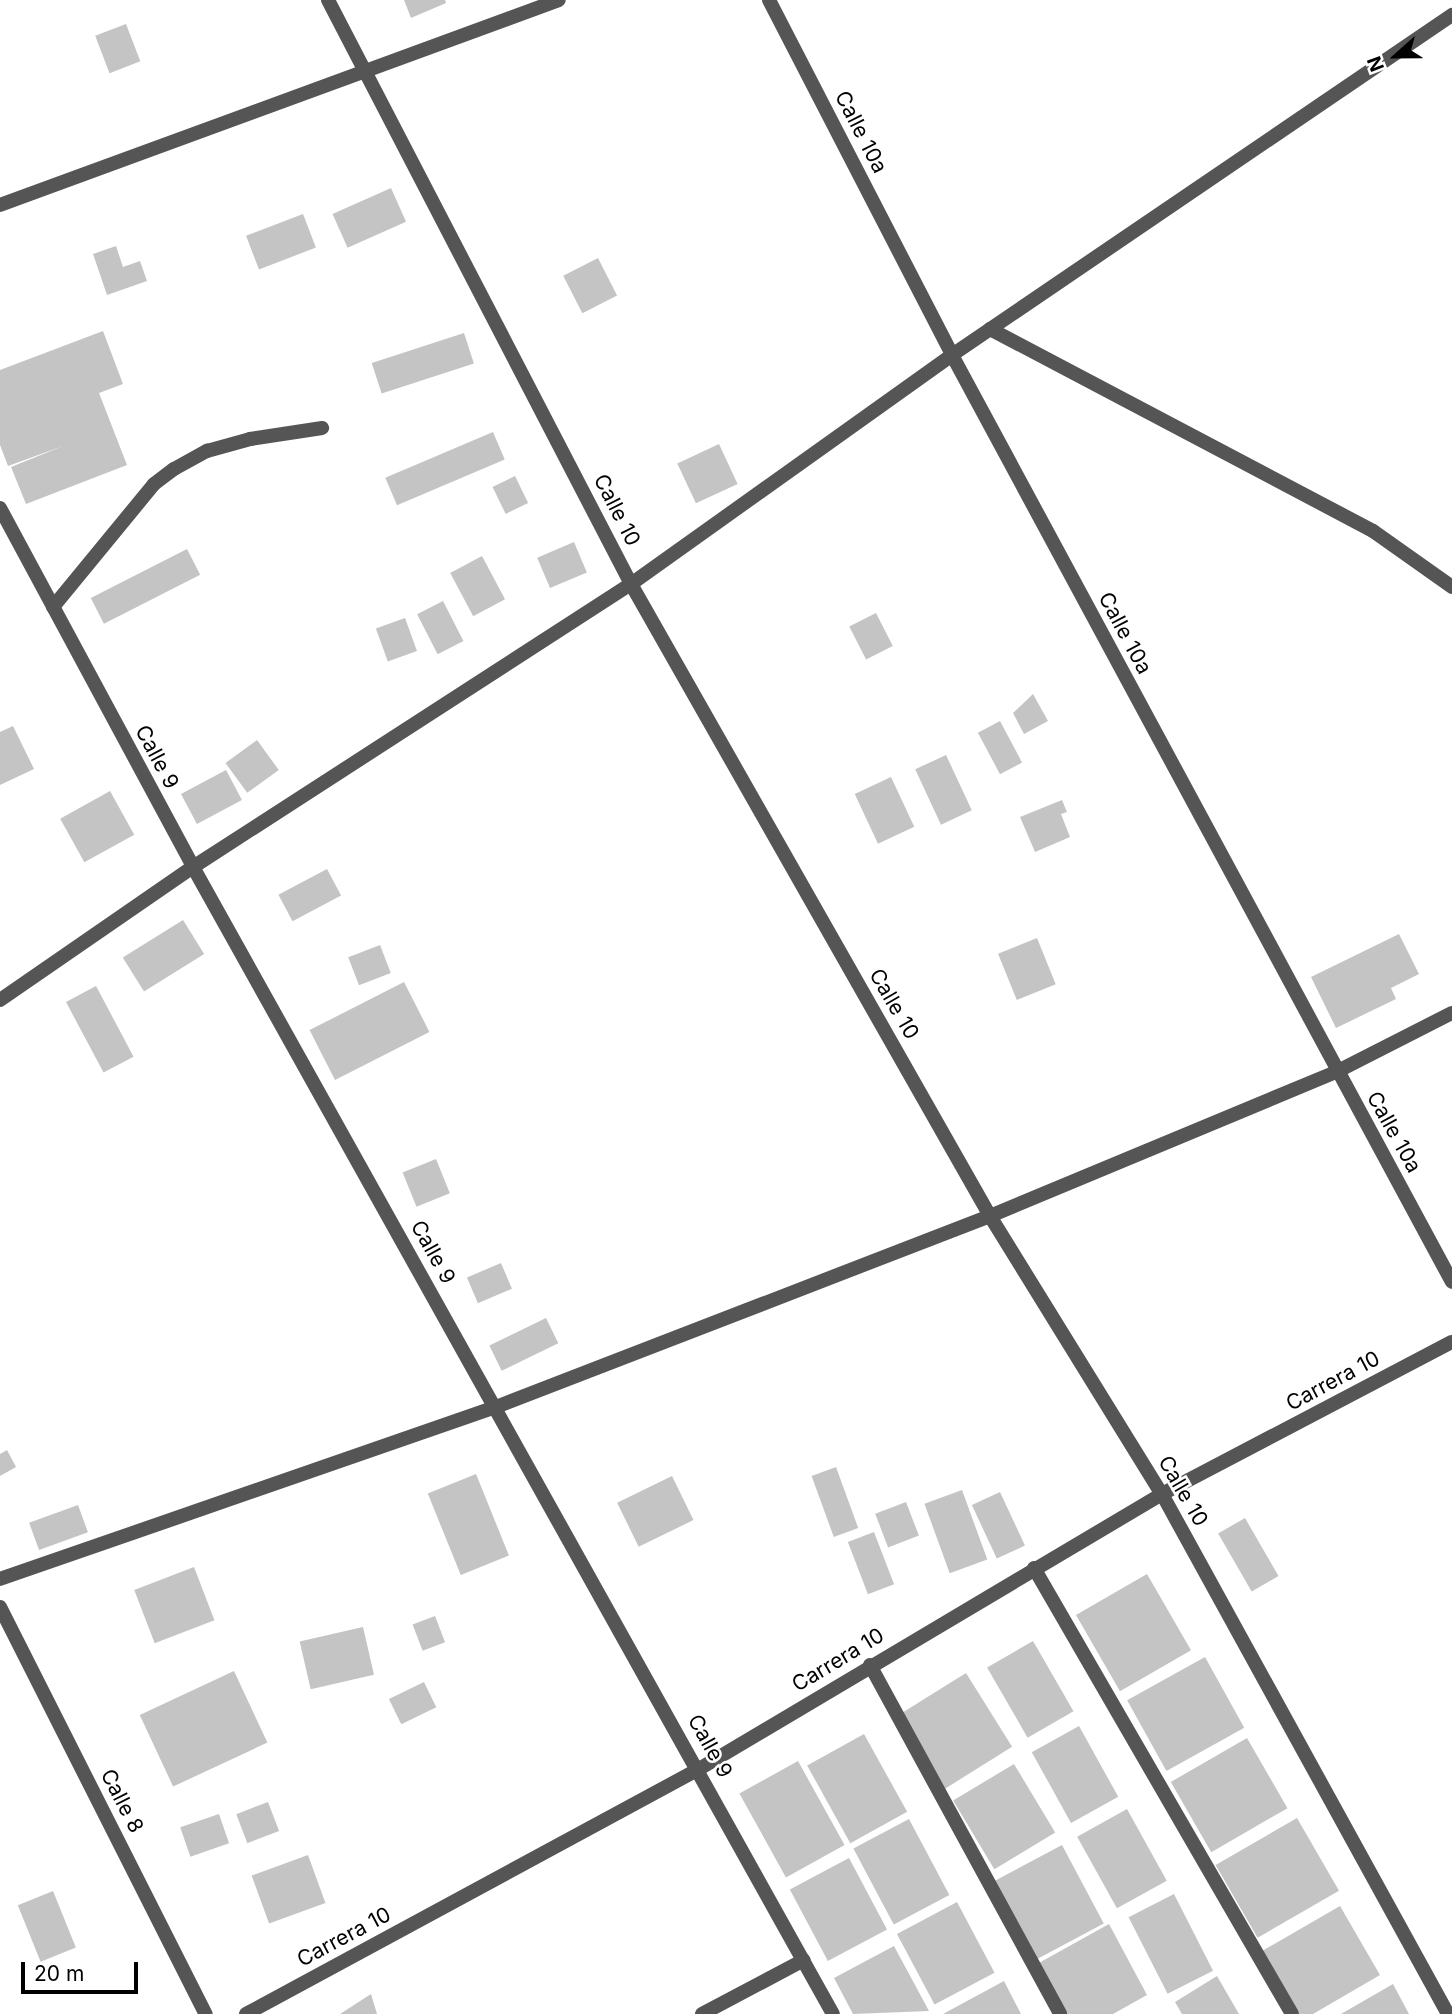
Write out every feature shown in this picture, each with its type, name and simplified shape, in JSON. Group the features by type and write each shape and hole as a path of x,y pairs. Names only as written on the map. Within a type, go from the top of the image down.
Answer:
{"street":[{"name":"Calle 10","path":"328,0 631,584 990,1216 1162,1494 1448,2014"},
{"path":"0,205 559,0"},
{"name":"Calle 10a","path":"769,0 952,355 1336,1072 1452,1282"},
{"path":"0,1000 193,867 631,584 952,355 1452,15"},
{"path":"990,329 1374,531 1452,587"},
{"path":"53,607 154,484 174,469 207,451 250,439 322,428"},
{"name":"Calle 9","path":"0,508 193,867 699,1769 833,2014"},
{"path":"0,1579 496,1407 990,1216 1336,1072 1452,1013"},
{"name":"Carrera 10","path":"246,2014 699,1769 1162,1494 1452,1342"},
{"path":"1034,1568 1292,2014"},
{"name":"Calle 8","path":"0,1607 206,2014"},
{"path":"870,1665 1060,2014"},
{"path":"702,2014 804,1960"}],"building":[{"path":"404,0 445,0 446,3 411,18"},
{"path":"126,24 140,61 110,73 95,36"},
{"path":"391,188 406,222 348,248 333,214"},
{"path":"303,214 316,248 259,269 246,236"},
{"path":"116,246 123,267 140,261 147,281 107,295 93,254"},
{"path":"598,258 617,295 582,313 563,276"},
{"path":"103,331 123,384 99,393 127,465 26,504 11,467 63,446 8,466 0,445 0,370"},
{"path":"464,333 474,363 382,393 372,363"},
{"path":"493,432 505,460 397,505 385,478"},
{"path":"719,444 738,484 696,503 677,463"},
{"path":"515,476 528,503 506,514 493,487"},
{"path":"574,542 587,572 550,588 537,558"},
{"path":"187,549 200,575 104,624 91,598"},
{"path":"482,556 505,599 473,616 450,573"},
{"path":"443,601 463,641 438,654 417,614"},
{"path":"876,613 893,646 866,660 849,627"},
{"path":"405,618 417,651 388,661 376,629"},
{"path":"1033,694 1048,721 1024,734 1013,713"},
{"path":"1000,721 1022,762 1000,774 978,733"},
{"path":"13,726 34,769 0,785 0,732"},
{"path":"257,740 279,770 247,793 225,763"},
{"path":"946,755 972,810 941,825 915,769"},
{"path":"226,770 242,800 197,824 181,794"},
{"path":"891,777 914,827 878,844 855,794"},
{"path":"110,791 134,835 84,862 60,819"},
{"path":"1062,800 1067,812 1061,814 1070,837 1035,852 1020,817"},
{"path":"327,869 341,895 293,921 278,895"},
{"path":"183,920 204,954 144,992 123,958"},
{"path":"1399,934 1419,974 1391,988 1396,999 1336,1028 1311,977"},
{"path":"1037,938 1056,984 1017,1000 998,954"},
{"path":"380,945 391,973 359,985 348,957"},
{"path":"404,982 429,1032 335,1080 310,1030"},
{"path":"96,986 134,1057 104,1073 66,1002"},
{"path":"436,1159 450,1193 416,1207 403,1172"},
{"path":"501,1263 512,1289 478,1303 467,1277"},
{"path":"546,1318 558,1343 502,1371 489,1346"},
{"path":"7,1450 16,1467 0,1476 0,1454"},
{"path":"836,1467 858,1528 834,1537 812,1476"},
{"path":"476,1474 509,1556 461,1575 428,1493"},
{"path":"672,1476 693,1520 639,1547 617,1503"},
{"path":"962,1490 987,1560 950,1573 924,1504"},
{"path":"1000,1492 1025,1545 997,1559 972,1505"},
{"path":"906,1502 919,1536 888,1547 875,1514"},
{"path":"78,1505 88,1532 39,1550 29,1523"},
{"path":"1245,1518 1278,1576 1252,1592 1218,1534"},
{"path":"874,1532 894,1584 868,1594 848,1542"},
{"path":"194,1567 214,1620 155,1643 134,1590"},
{"path":"1147,1574 1191,1650 1120,1691 1076,1615"},
{"path":"435,1616 445,1642 423,1651 413,1625"},
{"path":"363,1627 374,1675 311,1689 300,1642"},
{"path":"1033,1641 1074,1711 1028,1738 987,1668"},
{"path":"1205,1657 1244,1728 1166,1771 1127,1700"},
{"path":"234,1671 267,1743 173,1787 140,1715"},
{"path":"966,1673 1012,1747 945,1789 899,1715"},
{"path":"424,1682 436,1707 401,1724 389,1699"},
{"path":"1079,1726 1118,1797 1071,1823 1032,1752"},
{"path":"864,1734 907,1812 850,1843 807,1766"},
{"path":"1247,1738 1288,1808 1211,1852 1171,1782"},
{"path":"798,1761 845,1845 786,1877 739,1793"},
{"path":"1014,1764 1055,1833 994,1869 953,1801"},
{"path":"268,1802 279,1831 247,1843 236,1814"},
{"path":"1127,1809 1167,1881 1117,1908 1077,1837"},
{"path":"219,1814 229,1843 190,1857 180,1827"},
{"path":"1297,1818 1339,1891 1258,1938 1216,1865"},
{"path":"909,1819 949,1895 894,1925 853,1849"},
{"path":"1062,1845 1104,1924 1036,1960 994,1881"},
{"path":"308,1855 325,1903 269,1923 252,1876"},
{"path":"849,1858 887,1930 828,1961 790,1889"},
{"path":"53,1891 76,1948 41,1962 18,1905"},
{"path":"1174,1894 1213,1971 1168,1994 1129,1917"},
{"path":"957,1902 995,1973 935,2005 897,1934"},
{"path":"1340,1906 1380,1975 1313,2014 1299,2014 1262,1951"},
{"path":"1109,1924 1147,1995 1113,2014 1064,2014 1037,1964"},
{"path":"894,1946 929,2011 853,2014 834,1978"},
{"path":"1217,1976 1239,2014 1182,2014 1175,2002"},
{"path":"1004,1981 1021,2014 943,2014"},
{"path":"1393,1984 1409,2014 1341,2014"},
{"path":"371,1994 377,2014 340,2014"}]}
